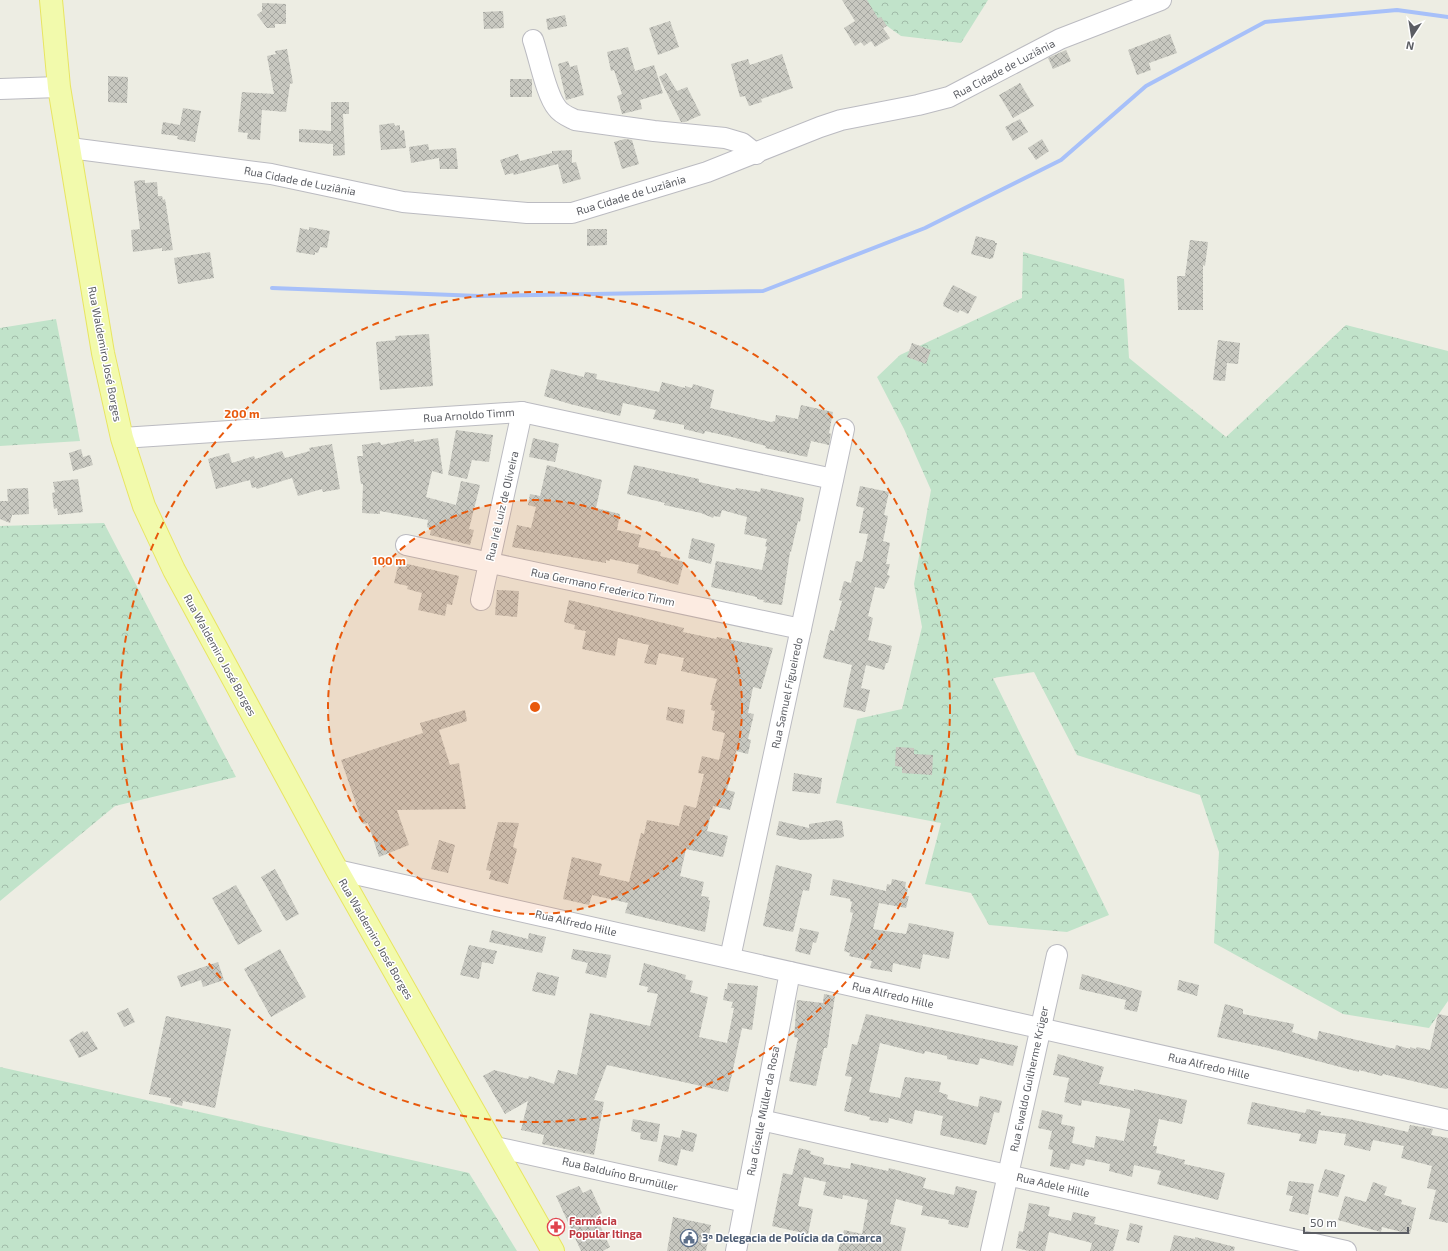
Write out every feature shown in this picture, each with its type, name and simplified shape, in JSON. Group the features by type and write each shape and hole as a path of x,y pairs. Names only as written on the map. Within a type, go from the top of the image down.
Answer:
{"main road":[{"name":"Rua Waldemiro José Borges","path":"51,0 59,87 103,353 122,438 144,506 174,570 337,870 553,1251"}],"street":[{"name":"Rua Cidade de Luziânia","path":"70,148 271,174 403,202 556,214 572,213 590,209 707,172 841,120 918,105 949,97 1060,39 1161,0"},
{"path":"533,40 551,96 557,108 564,115 575,120 654,131 725,138 742,143 756,154"},
{"path":"0,89 59,87"},
{"name":"Rua Arnoldo Timm","path":"122,438 522,412 833,479"},
{"name":"Rua Irê Luiz de Oliveira","path":"481,600 522,412"},
{"name":"Rua Samuel Figueiredo","path":"730,958 844,428"},
{"name":"Rua Germano Frederico Timm","path":"406,545 801,629"},
{"name":"Rua Alfredo Hille","path":"337,870 1448,1120"},
{"name":"Rua Ewaldo Guilherme Krüger","path":"991,1251 1056,955"},
{"name":"Rua Giselle Müller da Rosa","path":"736,1251 790,972"},
{"name":"Rua Adele Hille","path":"761,1120 1346,1251"},
{"name":"Rua Balduíno Brumüller","path":"495,1147 745,1202"}],"green space":[{"path":"851,0 988,0 961,43 901,36"},
{"path":"1023,252 1124,279 1129,358 1226,437 1346,325 1448,351 1448,1001 1429,1028 1343,1014 1214,943 1219,852 1200,795 1077,755 1034,672 993,678 1109,915 1067,932 989,925 971,893 925,884 941,823 836,803 857,719 902,709 922,627 914,584 931,490 904,429 877,377 900,355 1022,298"},
{"path":"56,319 80,441 0,446 0,328"},
{"path":"104,523 236,777 115,806 0,901 0,526"},
{"path":"0,1067 469,1173 517,1251 0,1251"}],"building":[{"path":"842,0 867,0 878,18 881,17 887,26 883,28 890,38 875,47 871,41 864,46 861,42 855,46 844,28 855,21"},
{"path":"262,3 286,4 286,24 275,24 275,28 267,28 257,15 262,11"},
{"path":"503,11 504,28 484,29 483,12"},
{"path":"565,15 567,26 548,30 546,19"},
{"path":"670,21 679,47 658,55 649,28"},
{"path":"1170,34 1177,53 1149,63 1151,70 1137,75 1128,50"},
{"path":"628,47 635,71 654,65 663,93 640,100 642,109 622,114 617,96 622,94 614,70 611,71 607,52"},
{"path":"287,49 293,83 290,84 286,112 262,110 260,140 247,139 248,133 238,132 242,92 274,94 267,56 276,54 275,51"},
{"path":"1066,50 1071,61 1053,69 1048,58"},
{"path":"782,54 793,88 761,99 762,102 749,106 745,96 740,97 731,64 748,59 750,65"},
{"path":"568,61 570,67 577,65 584,95 566,100 558,64"},
{"path":"666,73 677,91 687,87 701,115 685,122 681,122 659,77"},
{"path":"108,76 128,77 127,103 108,102"},
{"path":"510,79 532,79 532,97 510,97"},
{"path":"1020,83 1034,106 1013,118 999,95"},
{"path":"331,102 349,102 349,114 343,114 345,155 333,156 333,144 299,142 299,129 331,131"},
{"path":"183,108 201,111 195,142 177,139 178,136 161,134 163,122 180,125"},
{"path":"1020,119 1028,132 1013,141 1005,127"},
{"path":"394,123 395,126 400,125 400,131 404,130 406,148 381,150 379,125"},
{"path":"625,139 632,140 639,164 622,169 614,142"},
{"path":"1042,139 1049,151 1036,160 1028,148"},
{"path":"428,144 429,150 456,148 458,169 440,169 439,158 411,163 409,147"},
{"path":"572,150 572,163 576,162 581,179 563,184 558,164 514,175 513,173 505,175 500,160 518,154 520,161 552,153 552,151"},
{"path":"145,180 145,183 157,182 158,196 162,196 163,200 165,199 173,250 162,251 162,248 133,252 131,230 140,229 134,181"},
{"path":"309,227 330,231 327,248 320,247 318,253 315,252 315,255 296,252 300,228 309,230"},
{"path":"587,229 607,229 607,245 587,246"},
{"path":"976,236 995,241 995,243 997,243 993,258 990,259 971,254"},
{"path":"1190,240 1208,242 1205,266 1203,265 1203,310 1178,310 1177,276 1185,276"},
{"path":"210,252 214,278 178,284 174,258"},
{"path":"953,285 977,297 968,314 960,310 958,313 943,306 943,303"},
{"path":"429,334 433,386 380,390 376,342 396,340 395,336"},
{"path":"1218,340 1240,343 1238,364 1227,363 1225,381 1213,380"},
{"path":"912,343 931,350 926,364 907,357"},
{"path":"551,369 584,377 585,372 597,374 596,379 659,392 662,382 685,388 685,386 692,388 693,384 714,390 710,408 771,422 775,421 776,415 798,419 801,405 833,412 829,433 831,434 829,445 811,441 807,457 765,448 766,446 732,437 705,431 704,434 684,429 684,425 653,419 656,410 623,403 620,416 570,404 544,396"},
{"path":"456,430 493,435 489,462 472,460 467,479 448,475"},
{"path":"438,438 443,474 432,471 426,497 456,505 461,481 480,485 469,529 474,530 470,545 430,535 431,529 427,527 428,520 380,511 380,514 362,513 363,484 361,484 357,456 363,456 362,445 380,442 381,445 414,439 414,442"},
{"path":"533,438 559,444 555,462 529,457"},
{"path":"332,444 340,489 323,492 322,489 298,496 292,478 257,489 256,487 252,488 250,480 216,489 208,459 229,453 232,463 254,456 255,459 282,451 285,458 310,451 309,448"},
{"path":"81,449 83,457 90,455 93,465 73,471 69,453"},
{"path":"547,465 602,480 596,508 620,514 617,530 641,535 638,547 661,552 660,556 684,562 678,585 637,573 639,565 610,559 610,561 606,560 606,563 512,547 517,525 531,528 536,507 528,505 530,494 540,496"},
{"path":"634,465 699,479 699,482 735,490 736,488 760,492 761,488 804,498 800,522 798,521 790,552 782,605 763,602 764,600 757,599 757,597 711,587 716,561 762,570 767,547 765,546 767,539 744,534 747,517 722,510 720,517 714,516 713,518 701,513 664,505 665,503 627,494"},
{"path":"78,479 83,512 58,515 57,508 54,509 52,493 55,492 53,482"},
{"path":"860,486 889,492 884,515 888,516 883,541 890,543 886,564 890,564 887,575 890,576 884,589 875,587 868,616 873,618 868,640 892,646 888,663 886,663 884,670 866,665 861,688 870,690 865,712 843,707 852,665 823,658 830,630 834,631 842,601 839,600 844,581 851,583 856,561 862,562 868,534 859,533 864,508 856,506"},
{"path":"28,488 29,514 12,515 10,523 0,519 0,501 8,501 7,489"},
{"path":"692,538 715,544 711,564 688,558"},
{"path":"399,562 459,576 452,605 447,604 445,616 418,610 422,593 407,589 408,586 394,583"},
{"path":"497,590 519,591 517,617 495,615"},
{"path":"569,600 684,628 683,632 773,648 761,689 753,687 748,713 754,714 748,739 751,740 748,754 736,751 727,790 735,792 730,810 713,806 707,831 728,836 723,857 686,849 680,876 704,882 701,896 709,897 708,900 710,901 705,932 625,913 628,903 592,895 589,905 563,899 572,857 602,864 599,875 629,882 641,833 644,834 647,820 679,826 684,805 696,808 704,774 698,773 702,756 719,760 725,733 712,730 715,711 711,710 712,705 710,705 717,679 681,671 684,658 659,653 656,665 644,663 649,645 618,638 615,656 582,649 586,631 574,629 575,625 564,622"},
{"path":"668,707 685,710 683,724 666,720"},
{"path":"465,710 467,721 439,730 450,765 459,763 466,809 397,810 409,845 379,857 368,823 363,824 341,760 423,733 420,723"},
{"path":"896,747 914,748 914,754 933,755 932,775 902,773 902,767 895,766"},
{"path":"794,773 822,778 820,794 792,791"},
{"path":"837,820 842,821 844,836 841,838 801,840 776,835 779,821 809,828 809,824"},
{"path":"498,822 519,823 513,847 517,849 508,884 489,879 491,871 486,870"},
{"path":"439,840 455,845 448,873 431,869"},
{"path":"776,865 812,874 809,891 803,890 793,932 763,926"},
{"path":"275,869 299,914 286,921 261,877"},
{"path":"833,879 886,891 887,884 891,885 892,879 906,882 905,888 908,889 906,896 909,896 906,908 879,903 873,929 906,934 909,923 954,932 949,959 923,954 920,969 893,963 892,972 870,968 872,961 849,956 850,953 844,951 853,913 850,912 852,902 850,899 830,895"},
{"path":"236,885 262,931 238,945 212,898"},
{"path":"800,928 819,932 816,943 813,942 810,955 795,951"},
{"path":"492,930 528,939 529,933 546,937 542,953 489,942"},
{"path":"469,945 497,951 493,964 482,962 479,979 460,975"},
{"path":"280,949 306,997 271,1017 244,969"},
{"path":"573,949 611,955 606,978 585,973 588,963 571,959"},
{"path":"218,962 224,980 203,987 201,980 181,987 177,976"},
{"path":"644,963 686,975 685,979 693,981 690,992 708,997 699,1037 727,1043 734,1008 731,1008 733,1002 723,1000 728,983 758,986 752,1030 742,1028 728,1092 607,1065 594,1100 604,1102 594,1155 542,1144 544,1135 521,1130 528,1101 505,1114 483,1076 494,1070 528,1079 529,1076 554,1084 558,1070 577,1075 590,1013 650,1026 658,994 647,992 648,987 639,985"},
{"path":"537,972 559,977 555,996 532,991"},
{"path":"1082,974 1142,991 1137,1012 1124,1009 1126,1000 1079,989"},
{"path":"1179,980 1199,985 1197,996 1177,990"},
{"path":"824,994 835,996 827,1048 824,1048 816,1086 789,1081 798,1038 794,1037 797,1000 823,1003"},
{"path":"1225,1004 1243,1009 1243,1014 1294,1024 1292,1032 1317,1040 1319,1031 1395,1049 1396,1045 1410,1049 1410,1047 1416,1049 1417,1047 1430,1050 1438,1014 1448,1016 1448,1088 1446,1089 1383,1074 1382,1076 1359,1070 1359,1072 1264,1047 1217,1037"},
{"path":"128,1008 135,1022 124,1027 117,1013"},
{"path":"866,1014 1018,1046 1013,1066 980,1058 978,1065 947,1059 947,1056 925,1051 924,1054 880,1043 869,1092 900,1098 905,1077 941,1082 939,1092 948,1095 947,1099 978,1107 980,1096 1002,1101 999,1113 994,1112 986,1145 940,1135 943,1116 915,1110 912,1124 889,1118 888,1123 869,1120 870,1117 844,1111 852,1077 845,1076 852,1044 857,1045"},
{"path":"166,1016 231,1029 215,1108 183,1101 182,1106 170,1103 171,1098 149,1094"},
{"path":"83,1031 84,1033 87,1031 98,1049 79,1058 69,1040"},
{"path":"1058,1054 1104,1067 1099,1084 1134,1091 1134,1089 1187,1100 1182,1124 1159,1119 1153,1146 1157,1146 1156,1153 1185,1160 1184,1164 1225,1173 1218,1200 1157,1184 1161,1171 1134,1165 1132,1177 1109,1171 1110,1164 1086,1159 1084,1166 1071,1163 1069,1170 1050,1166 1053,1150 1048,1149 1052,1131 1038,1128 1042,1110 1063,1115 1061,1124 1075,1127 1072,1143 1094,1148 1096,1136 1124,1141 1130,1112 1130,1109 1082,1100 1081,1106 1064,1102 1069,1078 1053,1075"},
{"path":"1252,1102 1305,1113 1307,1109 1321,1112 1320,1115 1349,1119 1408,1132 1410,1125 1433,1129 1431,1135 1448,1138 1448,1223 1429,1219 1436,1190 1427,1188 1432,1166 1401,1158 1404,1146 1373,1140 1370,1151 1344,1145 1346,1134 1319,1130 1316,1144 1299,1141 1301,1134 1247,1124"},
{"path":"633,1119 660,1124 657,1142 640,1139 641,1133 631,1131"},
{"path":"682,1130 697,1134 693,1152 681,1149 677,1166 658,1161 664,1135 680,1138"},
{"path":"799,1148 811,1151 810,1154 824,1158 823,1164 850,1169 851,1163 888,1171 889,1168 926,1178 923,1188 954,1195 956,1186 977,1191 968,1228 948,1224 949,1220 921,1215 923,1206 896,1199 890,1224 906,1228 901,1251 838,1251 844,1230 862,1234 868,1200 843,1195 842,1199 823,1195 826,1182 804,1177 798,1206 813,1209 808,1234 772,1226 783,1173 792,1175"},
{"path":"1325,1169 1345,1175 1338,1197 1318,1192"},
{"path":"1289,1181 1314,1184 1308,1215 1289,1211 1293,1196 1286,1195"},
{"path":"1373,1182 1387,1187 1384,1195 1402,1200 1401,1204 1416,1208 1410,1234 1382,1227 1381,1232 1338,1220 1345,1196 1366,1202"},
{"path":"579,1186 583,1193 591,1189 602,1213 596,1216 610,1247 603,1251 581,1251 556,1196"},
{"path":"1029,1203 1050,1207 1048,1216 1071,1221 1073,1212 1096,1217 1094,1224 1119,1230 1113,1251 1090,1251 1092,1243 1049,1232 1045,1251 1029,1251 1016,1248 1019,1231 1023,1232"},
{"name":"3ª Delegacia de Polícia da Comarca","path":"673,1217 711,1225 706,1251 667,1251"},
{"path":"1130,1223 1143,1226 1139,1243 1126,1240"},
{"path":"1174,1235 1195,1239 1195,1237 1235,1247 1234,1251 1170,1251"}],"waterway":[{"path":"272,288 479,296 763,291 925,228 1061,160 1146,86 1265,22 1397,10 1448,17"}],"place":[{"name":"Farmácia Popular Itinga","path":"556,1227"},
{"name":"3ª Delegacia de Polícia da Comarca","path":"689,1238"}]}
